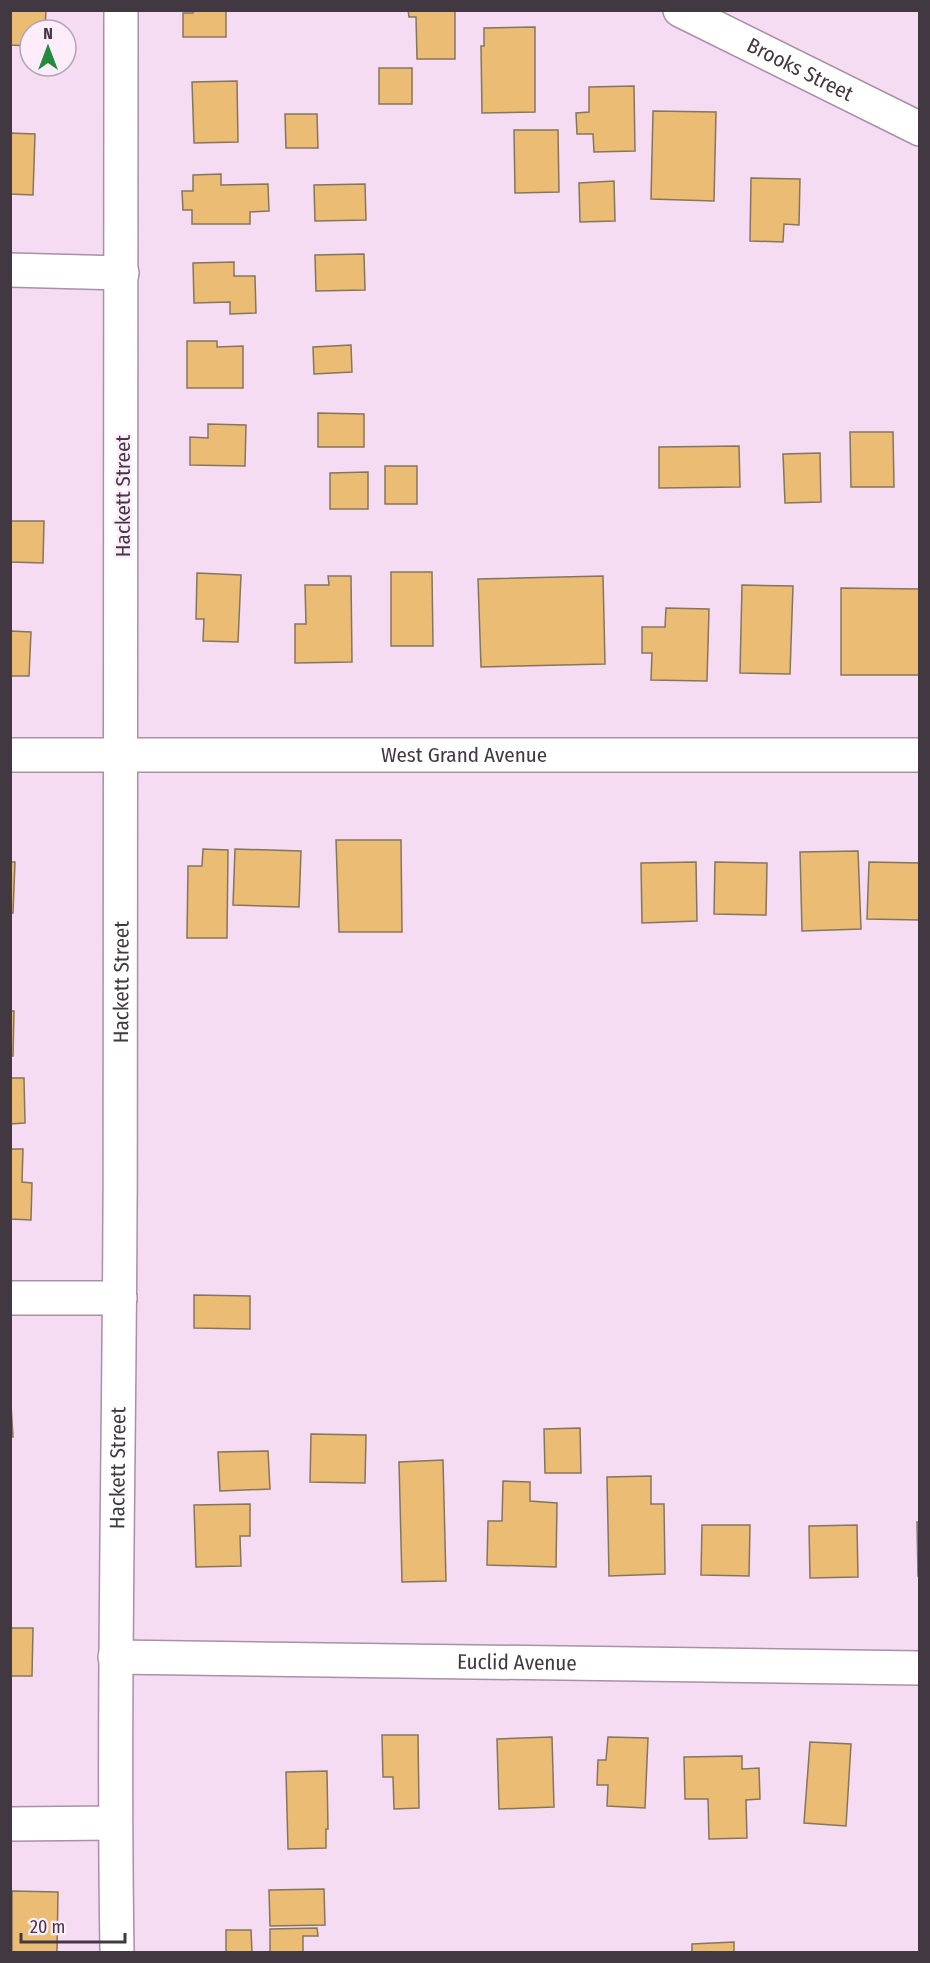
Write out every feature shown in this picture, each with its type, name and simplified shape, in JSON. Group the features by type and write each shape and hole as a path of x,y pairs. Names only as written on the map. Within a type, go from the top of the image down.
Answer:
{"street":[{"name":"Hackett Street","path":"117,1953 115,1657 120,1298 123,754 121,10"},
{"name":"Brooks Street","path":"680,10 920,129"},
{"path":"10,270 122,273"},
{"name":"West Grand Avenue","path":"10,755 920,755"},
{"path":"10,1298 120,1298"},
{"name":"Euclid Avenue","path":"115,1657 920,1668"},
{"path":"10,1824 115,1823"}],"building":[{"path":"10,10 46,10 46,18 18,18 18,45 10,45"},
{"path":"193,10 226,10 226,37 183,37 183,13 193,13"},
{"path":"408,10 455,10 455,59 417,59 416,17 409,17"},
{"path":"535,27 535,112 482,113 481,46 484,46 484,28"},
{"path":"379,68 412,68 412,104 379,104"},
{"path":"237,81 238,142 194,143 192,82"},
{"path":"634,86 635,151 594,152 593,134 577,134 576,113 589,112 589,87"},
{"path":"653,111 716,112 714,201 651,199"},
{"path":"285,114 317,114 318,148 286,148"},
{"path":"514,130 558,130 559,192 515,193"},
{"path":"10,133 35,134 33,195 10,194"},
{"path":"221,174 221,185 268,184 269,211 250,212 250,224 192,224 192,210 183,210 182,191 193,191 193,175"},
{"path":"751,178 800,179 799,225 784,224 783,242 750,241"},
{"path":"614,181 615,221 580,222 579,183"},
{"path":"365,184 366,220 315,221 314,185"},
{"path":"364,254 365,290 316,291 315,255"},
{"path":"234,262 234,276 255,276 256,313 230,314 230,302 194,303 193,263"},
{"path":"187,341 217,341 217,347 243,346 243,388 187,388"},
{"path":"351,345 352,372 314,374 313,347"},
{"path":"318,413 364,414 364,447 318,447"},
{"path":"208,424 246,425 245,466 190,465 190,437 208,438"},
{"path":"850,432 893,432 894,487 851,487"},
{"path":"739,446 740,487 659,488 659,447"},
{"path":"820,453 821,502 785,503 783,454"},
{"path":"385,466 417,466 417,504 385,504"},
{"path":"368,472 368,509 330,509 330,473"},
{"path":"10,521 44,521 43,563 10,562"},
{"path":"391,572 432,572 433,646 391,646"},
{"path":"197,573 241,575 238,642 203,641 204,619 196,619"},
{"path":"328,576 351,576 352,662 295,663 295,624 306,624 305,585 329,585"},
{"path":"603,576 605,664 481,667 478,579"},
{"path":"742,585 793,586 790,674 740,673"},
{"path":"841,588 920,589 920,675 841,675"},
{"path":"666,608 709,609 707,681 651,680 652,653 642,653 642,627 665,627"},
{"path":"10,631 31,632 29,676 10,676"},
{"path":"336,840 401,840 402,932 339,932"},
{"path":"203,849 228,850 227,938 187,938 188,866 202,866"},
{"path":"235,849 301,851 299,907 233,905"},
{"path":"858,851 861,929 802,931 800,852"},
{"path":"10,862 15,862 13,913 10,913"},
{"path":"696,862 697,921 642,923 641,863"},
{"path":"715,862 767,863 766,915 714,914"},
{"path":"869,862 920,863 920,920 867,919"},
{"path":"10,1011 14,1011 13,1056 10,1056"},
{"path":"10,1078 24,1078 25,1123 10,1124"},
{"path":"10,1149 23,1149 22,1182 32,1183 31,1220 10,1219"},
{"path":"194,1295 250,1296 250,1329 194,1328"},
{"path":"10,1389 13,1437 10,1437"},
{"path":"580,1428 581,1473 545,1473 544,1429"},
{"path":"311,1434 366,1435 365,1483 310,1482"},
{"path":"268,1451 270,1489 220,1491 218,1452"},
{"path":"443,1460 446,1581 402,1582 399,1462"},
{"path":"651,1476 651,1504 664,1504 665,1574 609,1576 607,1477"},
{"path":"503,1481 530,1482 530,1501 557,1503 556,1567 487,1565 488,1521 502,1521"},
{"path":"250,1504 250,1536 240,1536 241,1566 196,1567 194,1505"},
{"path":"917,1522 920,1522 920,1576 918,1576"},
{"path":"702,1525 750,1525 749,1576 701,1575"},
{"path":"857,1525 858,1577 810,1578 809,1526"},
{"path":"10,1628 33,1628 32,1676 10,1676"},
{"path":"382,1735 418,1735 419,1808 394,1809 393,1777 383,1777"},
{"path":"552,1737 554,1807 499,1809 497,1739"},
{"path":"608,1737 648,1738 645,1808 607,1806 608,1785 597,1785 598,1760 606,1760"},
{"path":"810,1742 851,1744 846,1826 804,1823"},
{"path":"742,1756 742,1769 759,1768 760,1799 746,1800 747,1838 709,1839 708,1799 685,1799 684,1757"},
{"path":"327,1771 326,1848 288,1849 286,1772"},
{"path":"324,1889 325,1925 270,1926 269,1890"},
{"path":"12,1891 58,1892 57,1952 12,1952"},
{"path":"317,1928 318,1936 303,1936 303,1952 270,1952 270,1929"},
{"path":"226,1930 251,1930 252,1952 226,1952"},
{"path":"734,1942 734,1952 692,1952 692,1944"}]}
